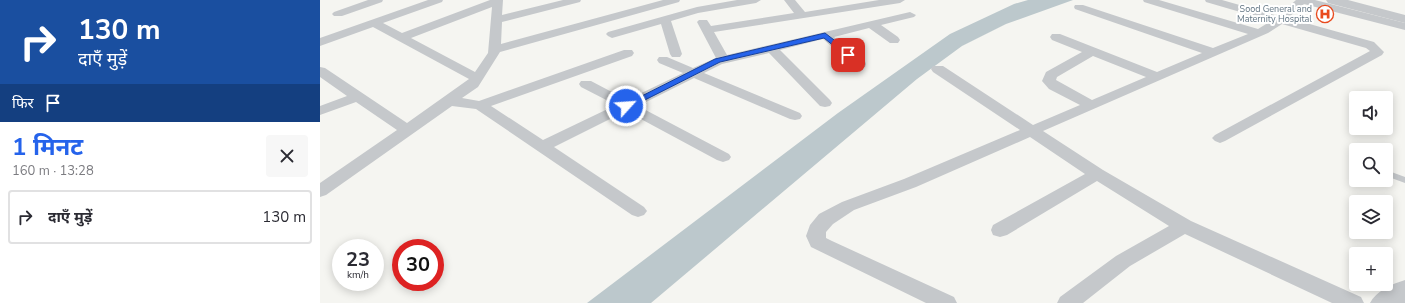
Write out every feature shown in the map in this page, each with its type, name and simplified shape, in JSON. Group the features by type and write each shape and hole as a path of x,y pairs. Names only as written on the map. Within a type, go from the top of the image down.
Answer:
{"street":[{"path":"338,14 378,0"},
{"path":"320,42 438,0"},
{"path":"320,191 473,84 494,50 498,0 403,37"},
{"path":"497,20 576,0"},
{"path":"494,50 675,0"},
{"path":"681,0 697,10 723,60"},
{"path":"612,34 697,10 756,0"},
{"path":"789,0 802,14"},
{"path":"708,30 802,14 900,0"},
{"path":"1148,0 1258,33"},
{"path":"1210,0 1370,45 1378,52 1220,138"},
{"path":"946,303 825,246 818,242 816,236 817,230 826,219 848,206 910,183 1258,33 1280,20 1303,0 1405,26"},
{"path":"1333,0 1405,19"},
{"path":"1355,0 1405,13"},
{"path":"1079,8 1214,53"},
{"path":"542,147 723,60 910,15"},
{"path":"665,19 676,54"},
{"path":"374,23 403,37 477,78"},
{"path":"871,24 894,40"},
{"path":"825,35 860,64"},
{"path":"1056,37 1158,77"},
{"path":"771,48 825,103"},
{"path":"1091,52 1051,75 1049,81 1054,86 1091,105"},
{"path":"480,105 628,53"},
{"path":"663,60 795,116"},
{"path":"938,69 1098,174 1184,226 1353,303"},
{"path":"322,74 407,130"},
{"path":"586,84 723,157"},
{"path":"320,111 357,97"},
{"path":"450,101 480,105 638,211"},
{"path":"1000,230 1098,174"},
{"path":"1068,303 1123,261 1184,226"},
{"path":"1383,303 1405,290"}],"lane":[{"path":"1393,176 1405,180"}],"shaded area":[{"path":"1028,0 1073,0 1006,24 962,46 917,79 651,303 587,303 838,113 950,34 1014,4"}],"place":[{"name":"Sood General and Maternity Hospital","path":"1325,14"}],"route":[{"path":"626,106 718,61 825,35 848,55"}]}
